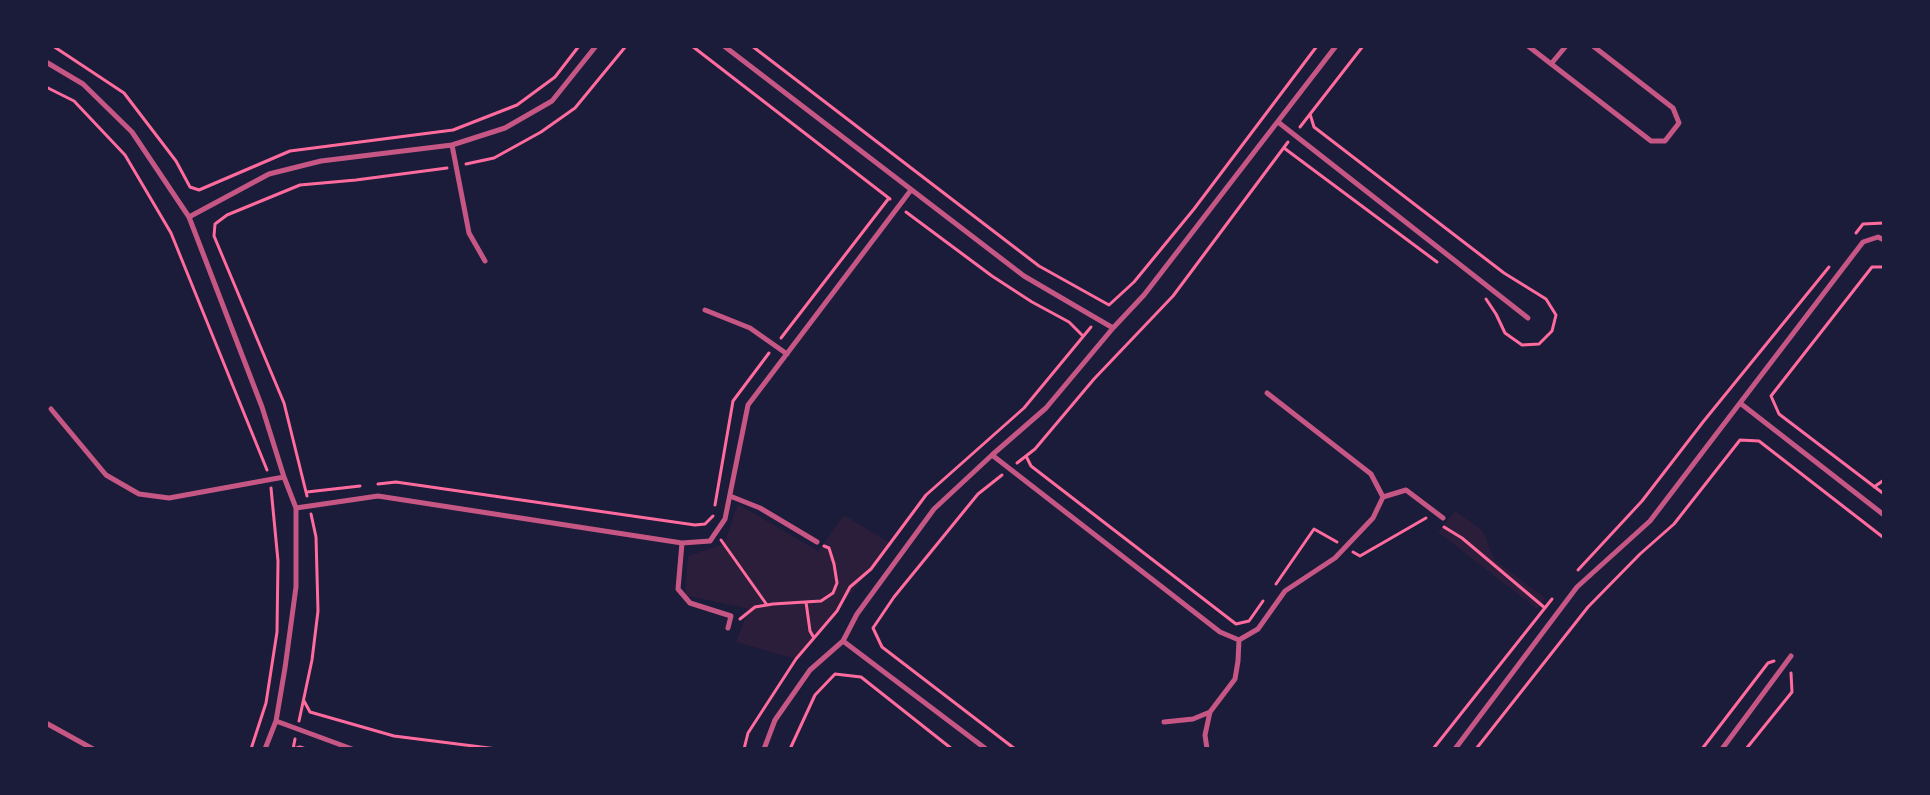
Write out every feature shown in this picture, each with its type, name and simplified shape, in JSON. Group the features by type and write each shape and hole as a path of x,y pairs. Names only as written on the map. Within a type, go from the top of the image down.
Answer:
{"street":[{"path":"189,217 269,174 321,161 452,145 505,128 552,101 596,46"},
{"path":"724,46 1024,276 1113,328"},
{"path":"764,749 775,720 810,670 844,641 858,614 934,509 1046,408 1113,328 1144,295 1336,46"},
{"path":"1528,46 1651,141 1665,141 1679,123 1673,108 1593,46"},
{"path":"1551,64 1566,46"},
{"path":"46,62 83,84 132,132 189,217 262,407 296,508 296,587 286,668 276,721 265,749"},
{"path":"1278,122 1528,318"},
{"path":"452,145 469,234 484,260"},
{"path":"296,508 378,496 682,543 710,541 725,519 748,405 911,190"},
{"path":"1455,749 1577,587 1650,521 1863,242 1878,237 1884,240"},
{"path":"705,310 750,328 787,354"},
{"path":"1267,393 1371,474 1383,497"},
{"path":"1740,403 1884,515"},
{"path":"51,409 106,475 140,494 169,498 284,477"},
{"path":"992,455 1220,632 1239,640"},
{"path":"1239,640 1258,629 1285,591 1335,558 1373,518 1383,497 1406,490 1443,518"},
{"path":"730,496 760,508 817,542"},
{"path":"682,543 678,589 690,603 731,616 728,628"},
{"path":"1207,749 1205,735 1210,712 1235,679 1239,640"},
{"path":"844,641 986,749"},
{"path":"1722,749 1791,656"},
{"path":"1164,722 1192,719 1210,712"},
{"path":"276,721 352,749"},
{"path":"46,723 92,749"}],"path":[{"path":"53,46 124,93 176,161 190,187 199,190 290,151 453,130 517,104 555,77 579,46"},
{"path":"306,749 300,747 293,749 312,660 318,611 316,537 307,492 284,403 214,236 215,224 227,215 300,185 356,180 456,166 494,158 541,132 575,108 626,46"},
{"path":"692,46 992,276 1032,302 1068,322 1083,336"},
{"path":"752,46 1039,266 1109,305 1134,282 1194,209 1317,46"},
{"path":"1015,749 882,647 874,628 894,597 978,494 1035,449 1094,379 1173,296 1294,134 1363,46"},
{"path":"46,87 74,101 125,155 171,233 267,468 273,500 278,561 276,632 266,703 250,749"},
{"path":"376,484 396,482 695,525 705,524 713,516 715,508 733,401 889,198"},
{"path":"1851,239 1863,224 1884,223"},
{"path":"1575,573 1642,500 1832,262"},
{"path":"1884,267 1872,267 1771,396 1779,414 1884,494"},
{"path":"1476,749 1588,607 1640,554 1674,524 1740,440 1759,441 1884,538"},
{"path":"1026,456 1030,466 1236,624 1249,621 1265,598"},
{"path":"1874,487 1884,480"},
{"path":"307,492 366,486"},
{"path":"1271,590 1314,529 1360,556 1427,517 1434,521"},
{"path":"708,520 767,605"},
{"path":"1441,525 1462,538 1545,608"},
{"path":"728,628 755,607 821,601 833,593 837,583 834,564 828,548 817,542"},
{"path":"1433,749 1557,594"},
{"path":"806,602 810,631 814,638"},
{"path":"790,749 815,695 835,674 861,677 952,749"},
{"path":"304,700 310,712 394,736 497,749"}],"shaded area":[{"path":"738,504 818,551 844,515 892,544 796,659 736,642 749,609 685,595 688,556 724,544"},
{"path":"1455,511 1483,531 1494,559 1545,598 1537,609 1438,532"}]}
